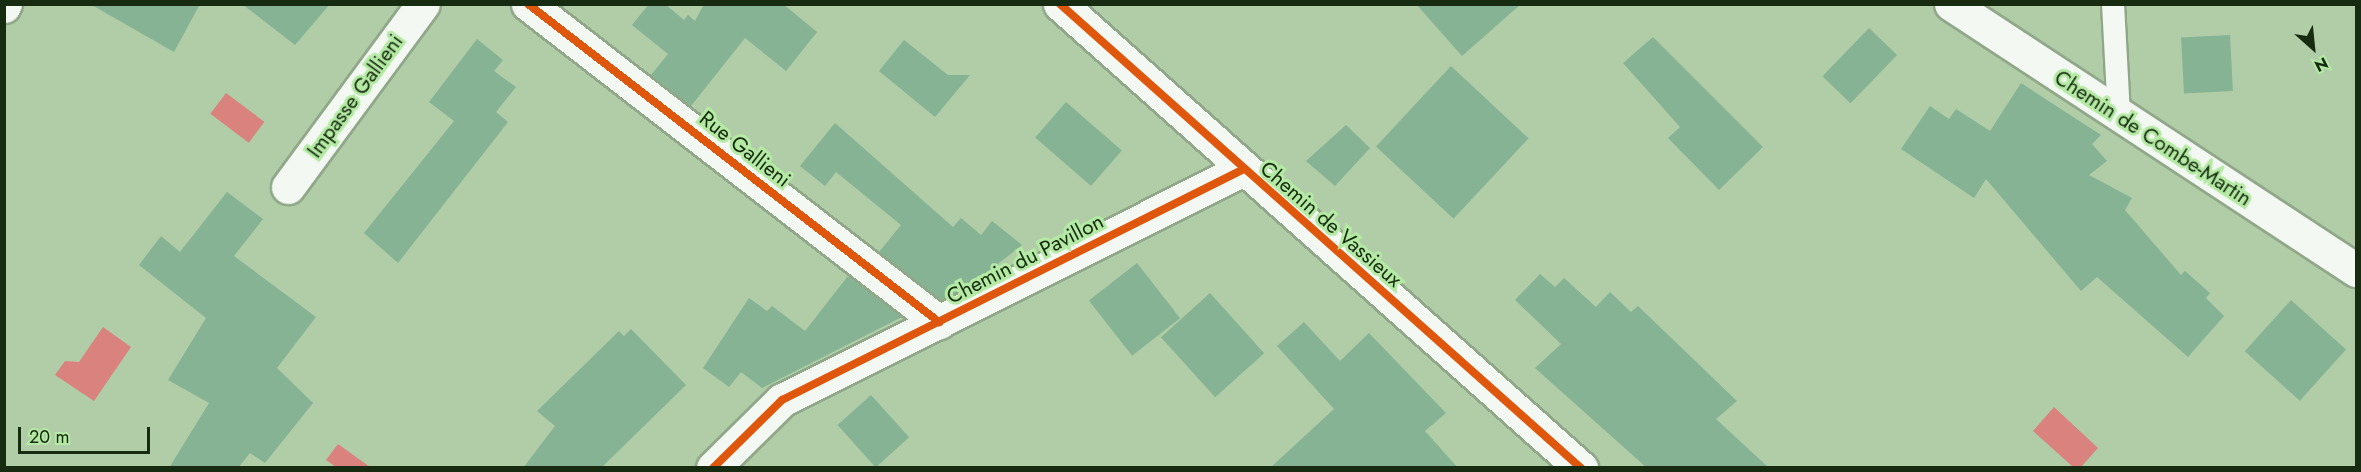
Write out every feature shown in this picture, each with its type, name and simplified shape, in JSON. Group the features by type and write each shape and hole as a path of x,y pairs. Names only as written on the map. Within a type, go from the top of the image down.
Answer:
{"street":[{"name":"Impasse Gallieni","path":"288,187 423,4"},
{"name":"Rue Gallieni","path":"528,4 939,322"},
{"name":"Chemin de Vassieux","path":"1060,4 1242,170 1581,468"},
{"name":"Chemin de Combe-Martin","path":"1951,4 2356,270"},
{"name":"Chemin du Pavillon","path":"713,468 783,400 1242,170"}],"lane":[{"path":"2113,4 2119,116"}],"shaded area":[{"path":"226,93 264,122 249,143 210,114"},
{"path":"103,327 131,347 94,401 55,375 65,361 79,362"},
{"path":"2054,407 2098,448 2081,467 2073,467 2033,431"},
{"path":"338,444 370,467 336,467 326,460"}],"building":[{"path":"90,4 200,4 174,52"},
{"path":"242,4 330,4 295,45"},
{"path":"649,4 665,4 684,20 688,15 695,21 704,4 783,4 817,32 786,71 745,38 691,106 651,75 668,54 632,25"},
{"path":"1416,4 1521,4 1462,56"},
{"path":"1869,28 1897,55 1851,103 1822,76"},
{"path":"2230,35 2233,91 2184,93 2181,38"},
{"path":"1653,37 1763,147 1719,190 1668,138 1680,127 1623,63"},
{"path":"477,39 503,60 494,71 516,87 496,112 508,122 398,263 364,233 454,121 429,102"},
{"path":"904,40 948,75 970,75 935,117 879,71"},
{"path":"1451,66 1529,138 1454,219 1376,146"},
{"path":"2021,83 2101,135 2092,144 2107,161 2089,175 2132,198 2125,210 2181,275 2185,271 2210,293 2206,298 2224,316 2188,357 2097,277 2081,291 1986,179 1974,198 1901,149 1930,106 1949,119 1956,109 1990,131"},
{"path":"1066,102 1122,151 1091,186 1035,137"},
{"path":"835,123 953,227 961,218 981,235 992,221 1022,245 971,285 941,300 879,252 901,225 836,172 825,186 800,166"},
{"path":"1346,125 1370,148 1335,186 1306,161"},
{"path":"227,192 263,219 234,256 316,317 277,368 313,403 265,463 250,453 238,468 169,468 209,403 168,380 206,318 139,265 161,236 180,252"},
{"path":"1137,263 1180,318 1132,356 1089,301"},
{"path":"1540,274 1555,287 1564,278 1596,307 1610,292 1631,312 1638,306 1737,401 1716,419 1769,468 1647,468 1535,368 1561,344 1515,300"},
{"path":"848,276 902,317 762,388 741,372 729,387 703,368 749,298 767,311 772,306 805,331"},
{"path":"1210,293 1264,353 1215,397 1161,337"},
{"path":"2291,300 2346,350 2300,401 2245,351"},
{"path":"1304,322 1340,361 1369,333 1446,413 1425,431 1458,468 1270,468 1334,409 1277,346"},
{"path":"631,329 686,385 601,468 523,468 555,426 537,411 619,331 624,336"},
{"path":"871,395 909,437 876,467 838,425"}],"cycle path":[{"path":"528,4 939,322"},
{"path":"1060,4 1581,468"},
{"path":"713,468 782,400 1242,170"}]}
